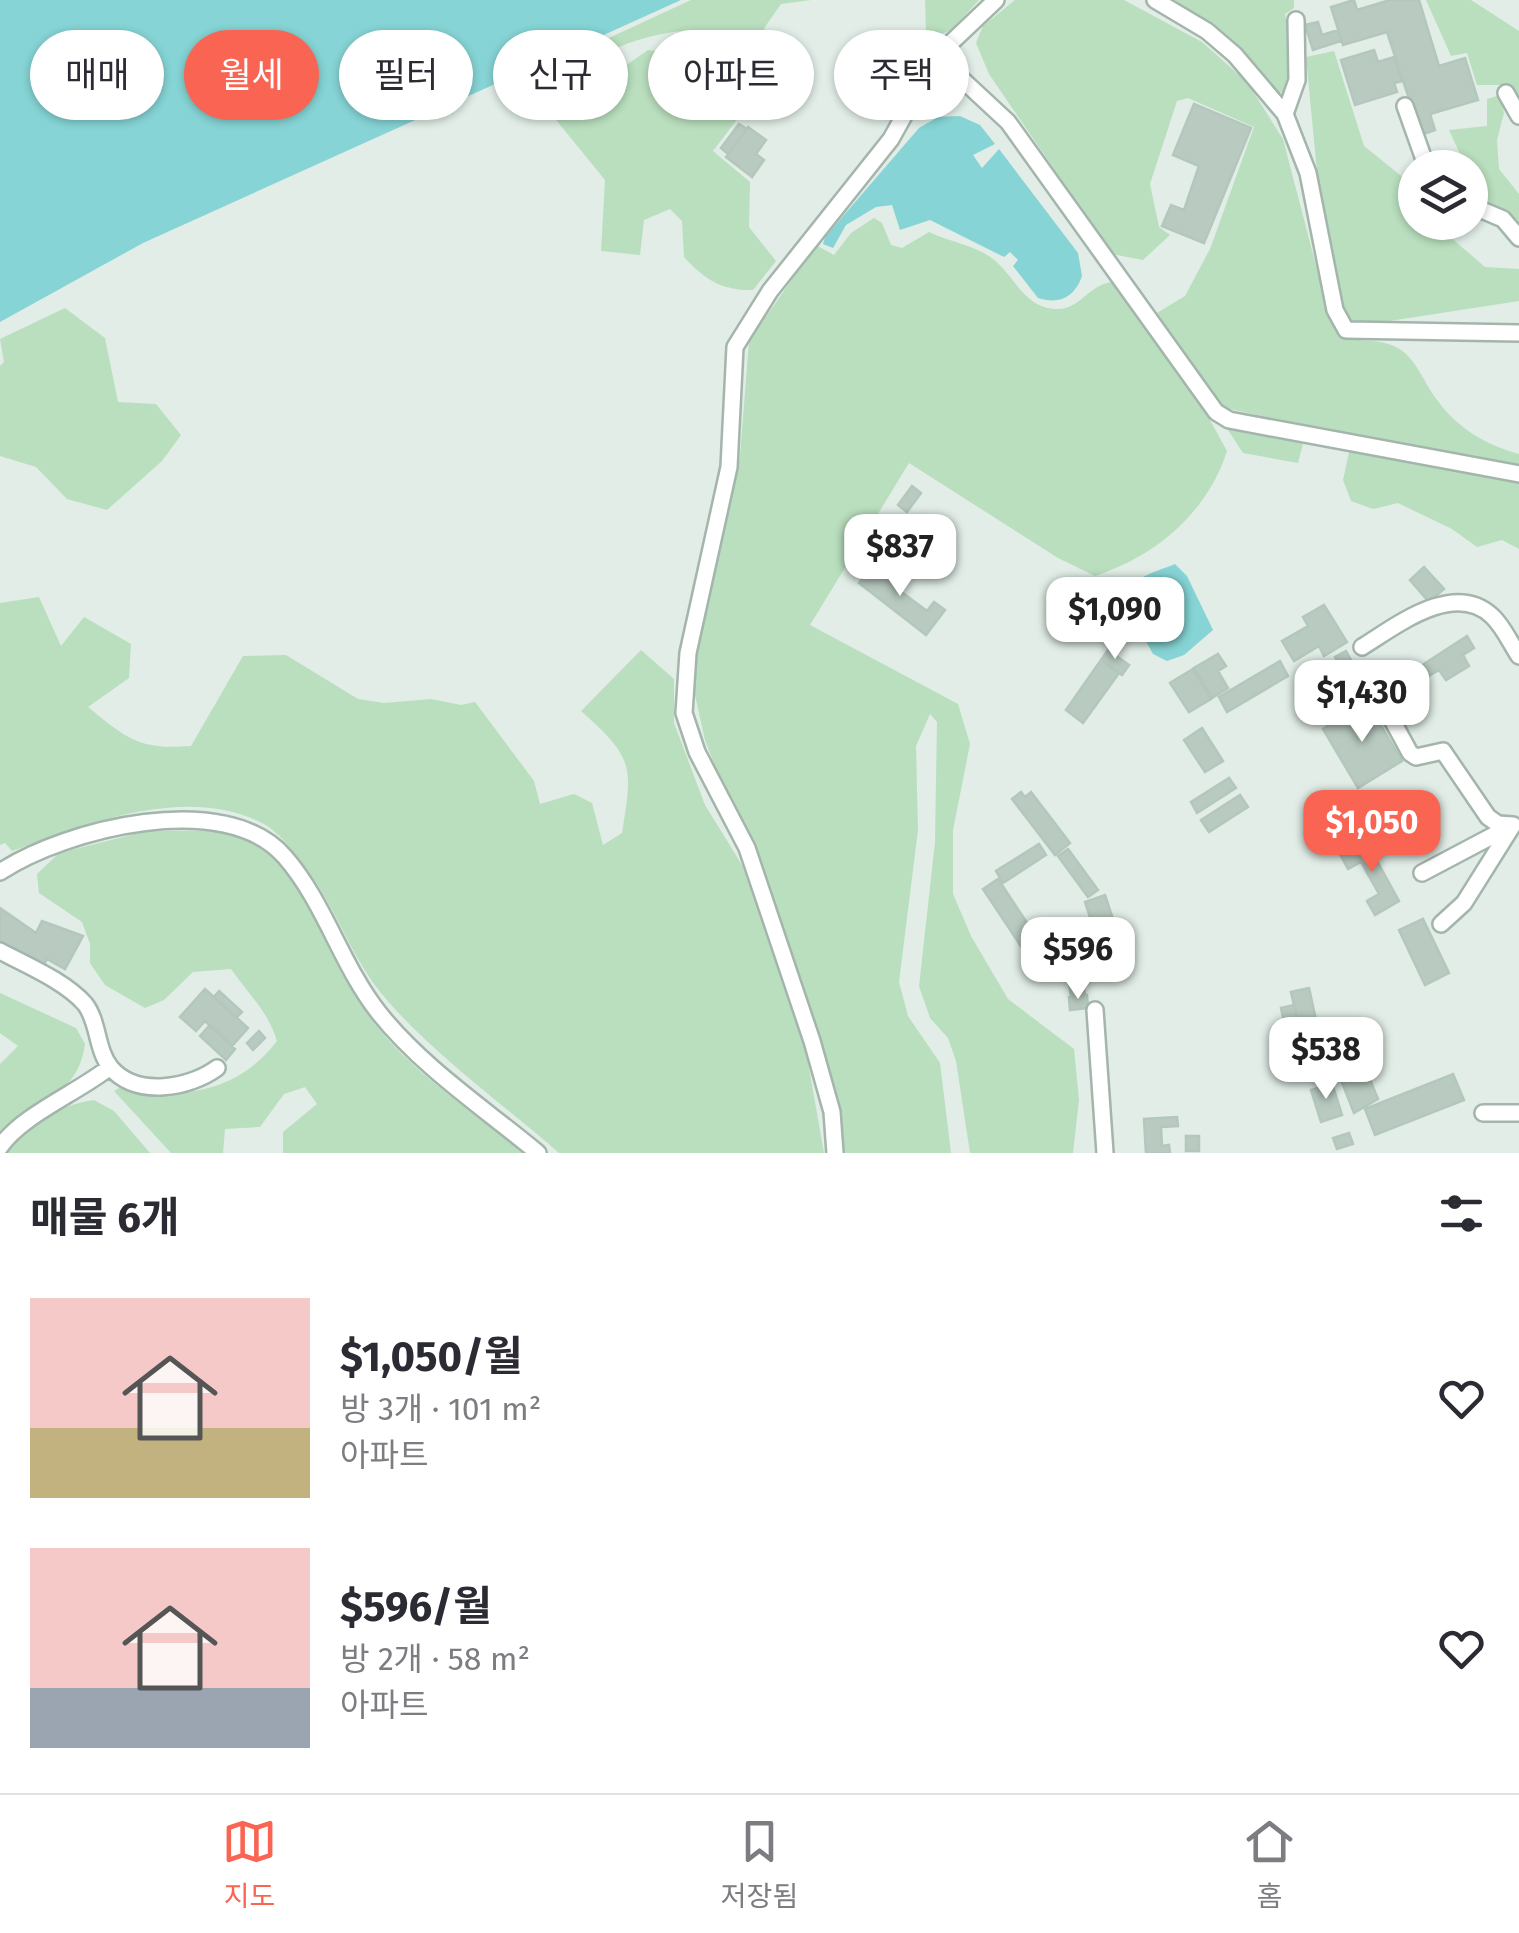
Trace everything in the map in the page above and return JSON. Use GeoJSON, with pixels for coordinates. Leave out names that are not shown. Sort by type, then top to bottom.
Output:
{"type":"FeatureCollection","features":[{"type":"Feature","properties":{"kind":"street"},"geometry":{"type":"LineString","coordinates":[[964,30],[996,0]]}},
{"type":"Feature","properties":{"kind":"street"},"geometry":{"type":"LineString","coordinates":[[1155,0],[1207,30],[1285,114],[1308,173],[1340,323],[1356,333],[1519,333]]}},
{"type":"Feature","properties":{"kind":"street"},"geometry":{"type":"LineString","coordinates":[[1285,114],[1297,80],[1296,20]]}},
{"type":"Feature","properties":{"kind":"street"},"geometry":{"type":"LineString","coordinates":[[969,86],[1008,122],[1216,412],[1229,420],[1519,474]]}},
{"type":"Feature","properties":{"kind":"street"},"geometry":{"type":"LineString","coordinates":[[1506,94],[1519,116]]}},
{"type":"Feature","properties":{"kind":"street"},"geometry":{"type":"LineString","coordinates":[[1405,106],[1421,150]]}},
{"type":"Feature","properties":{"kind":"street"},"geometry":{"type":"LineString","coordinates":[[835,1153],[832,1112],[812,1040],[753,866],[696,752],[684,712],[688,653],[729,467],[736,347],[770,290],[901,120]]}},
{"type":"Feature","properties":{"kind":"street"},"geometry":{"type":"LineString","coordinates":[[1488,213],[1503,219],[1519,238]]}},
{"type":"Feature","properties":{"kind":"street"},"geometry":{"type":"LineString","coordinates":[[1362,647],[1420,611],[1455,604],[1479,607],[1494,617],[1519,656]]}},
{"type":"Feature","properties":{"kind":"street"},"geometry":{"type":"LineString","coordinates":[[1371,681],[1410,753],[1416,756],[1443,750],[1488,817],[1498,824],[1516,823]]}},
{"type":"Feature","properties":{"kind":"street"},"geometry":{"type":"LineString","coordinates":[[0,872],[21,858],[76,839],[160,820],[212,820],[258,835],[282,853],[307,885],[379,1012],[406,1043],[538,1153]]}},
{"type":"Feature","properties":{"kind":"street"},"geometry":{"type":"LineString","coordinates":[[1422,873],[1516,823]]}},
{"type":"Feature","properties":{"kind":"street"},"geometry":{"type":"LineString","coordinates":[[1441,924],[1464,902],[1516,823]]}},
{"type":"Feature","properties":{"kind":"street"},"geometry":{"type":"LineString","coordinates":[[0,951],[82,1000],[93,1016],[110,1067],[146,1084],[166,1087],[198,1082],[217,1068]]}},
{"type":"Feature","properties":{"kind":"street"},"geometry":{"type":"LineString","coordinates":[[1095,1010],[1105,1153]]}},
{"type":"Feature","properties":{"kind":"street"},"geometry":{"type":"LineString","coordinates":[[0,1148],[23,1124],[77,1093],[110,1067]]}},
{"type":"Feature","properties":{"kind":"street"},"geometry":{"type":"LineString","coordinates":[[1484,1112],[1519,1112]]}},
{"type":"Feature","properties":{"kind":"green space"},"geometry":{"type":"Polygon","coordinates":[[[691,0],[811,0],[781,4],[764,30],[648,30],[648,37],[628,44],[626,30],[691,0]]]}},
{"type":"Feature","properties":{"kind":"green space"},"geometry":{"type":"Polygon","coordinates":[[[925,0],[979,0],[951,30],[926,30],[925,0]]]}},
{"type":"Feature","properties":{"kind":"green space"},"geometry":{"type":"Polygon","coordinates":[[[1015,0],[1124,0],[1202,42],[1247,82],[1283,139],[1331,323],[1354,339],[1385,343],[1401,350],[1437,400],[1463,427],[1495,446],[1519,454],[1519,470],[1220,407],[1157,313],[1185,296],[1210,249],[1254,127],[1188,98],[1177,101],[1150,184],[1159,227],[1170,235],[1143,260],[1112,254],[989,74],[976,43],[983,26],[1015,0]]]}},
{"type":"Feature","properties":{"kind":"green space"},"geometry":{"type":"Polygon","coordinates":[[[1175,0],[1294,0],[1294,8],[1285,14],[1291,64],[1285,93],[1274,92],[1223,35],[1175,0]]]}},
{"type":"Feature","properties":{"kind":"green space"},"geometry":{"type":"Polygon","coordinates":[[[1426,0],[1471,0],[1519,31],[1519,95],[1503,85],[1477,85],[1467,53],[1451,56],[1426,0]]]}},
{"type":"Feature","properties":{"kind":"green space"},"geometry":{"type":"Polygon","coordinates":[[[648,50],[648,120],[737,120],[713,151],[750,182],[749,227],[776,261],[753,290],[723,286],[691,265],[684,257],[682,221],[670,209],[644,220],[640,255],[601,251],[605,180],[556,120],[628,120],[628,64],[648,50]]]}},
{"type":"Feature","properties":{"kind":"green space"},"geometry":{"type":"Polygon","coordinates":[[[1334,51],[1364,146],[1398,173],[1398,240],[1454,240],[1485,267],[1519,269],[1519,301],[1357,326],[1346,319],[1319,193],[1306,57],[1334,51]]]}},
{"type":"Feature","properties":{"kind":"green space"},"geometry":{"type":"Polygon","coordinates":[[[1500,95],[1504,113],[1497,140],[1499,169],[1519,194],[1519,228],[1488,201],[1488,150],[1458,150],[1449,130],[1487,126],[1487,99],[1500,95]]]}},
{"type":"Feature","properties":{"kind":"green space"},"geometry":{"type":"Polygon","coordinates":[[[874,218],[882,223],[891,245],[902,248],[929,232],[986,254],[1028,298],[1046,308],[1066,308],[1097,287],[1112,282],[1195,393],[1227,451],[1207,494],[1193,513],[1139,557],[1095,576],[1058,558],[909,463],[810,625],[958,704],[970,744],[953,830],[953,894],[971,936],[1008,999],[1074,1049],[1079,1100],[1073,1153],[970,1153],[956,1061],[948,1038],[930,1018],[919,986],[935,842],[937,722],[930,714],[916,746],[918,830],[899,982],[908,1016],[940,1063],[951,1153],[843,1153],[839,1109],[819,1037],[753,841],[724,790],[705,740],[694,691],[699,637],[740,456],[749,341],[816,245],[834,255],[851,233],[874,218]]]}},
{"type":"Feature","properties":{"kind":"green space"},"geometry":{"type":"Polygon","coordinates":[[[65,308],[105,338],[118,402],[156,404],[181,435],[162,461],[107,510],[67,499],[36,467],[0,456],[0,366],[4,362],[0,339],[65,308]]]}},
{"type":"Feature","properties":{"kind":"green space"},"geometry":{"type":"Polygon","coordinates":[[[1232,426],[1305,436],[1298,463],[1243,453],[1228,430],[1232,426]]]}},
{"type":"Feature","properties":{"kind":"green space"},"geometry":{"type":"Polygon","coordinates":[[[1350,448],[1519,482],[1519,549],[1502,540],[1477,547],[1452,529],[1398,503],[1373,509],[1351,501],[1343,480],[1350,448]]]}},
{"type":"Feature","properties":{"kind":"green space"},"geometry":{"type":"Polygon","coordinates":[[[39,597],[61,646],[84,617],[131,644],[129,678],[88,707],[135,740],[158,746],[191,746],[243,656],[286,655],[358,699],[384,703],[431,699],[461,705],[475,702],[534,781],[540,804],[574,794],[592,803],[603,845],[622,833],[628,792],[626,764],[611,740],[581,711],[641,650],[674,679],[674,723],[705,805],[742,865],[805,1045],[824,1153],[559,1153],[437,1050],[392,1006],[365,971],[309,872],[282,838],[262,823],[232,812],[201,807],[169,808],[103,820],[12,851],[5,843],[0,845],[0,603],[39,597]]]}},
{"type":"Feature","properties":{"kind":"green space"},"geometry":{"type":"Polygon","coordinates":[[[147,831],[231,835],[258,847],[282,867],[319,921],[366,1011],[384,1035],[433,1082],[523,1153],[283,1153],[283,1132],[317,1104],[305,1087],[284,1094],[260,1127],[225,1129],[223,1153],[171,1153],[114,1091],[122,1086],[187,1092],[227,1082],[245,1072],[277,1041],[263,1012],[231,969],[193,972],[164,1000],[145,1008],[105,985],[90,963],[90,944],[82,922],[39,893],[37,874],[59,853],[147,831]]]}},
{"type":"Feature","properties":{"kind":"green space"},"geometry":{"type":"Polygon","coordinates":[[[0,993],[76,1028],[85,1044],[73,1077],[63,1088],[0,1136],[0,1064],[18,1046],[0,1033],[0,993]]]}},
{"type":"Feature","properties":{"kind":"green space"},"geometry":{"type":"Polygon","coordinates":[[[94,1100],[114,1111],[150,1153],[5,1153],[21,1133],[44,1117],[94,1100]]]}},
{"type":"Feature","properties":{"kind":"water"},"geometry":{"type":"Polygon","coordinates":[[[0,0],[681,0],[615,30],[493,30],[493,85],[473,94],[473,30],[339,30],[339,120],[415,120],[143,243],[0,322],[0,0]]]}},
{"type":"Feature","properties":{"kind":"water"},"geometry":{"type":"Polygon","coordinates":[[[933,120],[969,120],[980,125],[995,144],[973,155],[982,168],[999,149],[1078,253],[1082,276],[1075,289],[1065,298],[1038,298],[1013,266],[1018,260],[1010,252],[1004,257],[930,220],[900,230],[892,205],[876,207],[846,225],[833,248],[823,244],[919,128],[933,120]]]}},
{"type":"Feature","properties":{"kind":"water"},"geometry":{"type":"Polygon","coordinates":[[[1175,564],[1187,576],[1213,630],[1184,655],[1167,661],[1153,654],[1123,599],[1138,580],[1175,564]]]}},
{"type":"Feature","properties":{"kind":"building"},"geometry":{"type":"Polygon","coordinates":[[[1354,0],[1357,10],[1390,0],[1419,0],[1439,66],[1465,58],[1478,100],[1430,114],[1435,130],[1421,135],[1387,32],[1343,45],[1331,7],[1354,0]]]}},
{"type":"Feature","properties":{"kind":"building"},"geometry":{"type":"Polygon","coordinates":[[[1318,22],[1322,35],[1338,30],[1341,41],[1313,50],[1305,25],[1318,22]]]}},
{"type":"Feature","properties":{"kind":"building"},"geometry":{"type":"Polygon","coordinates":[[[1374,50],[1378,62],[1394,57],[1402,81],[1394,83],[1397,92],[1355,105],[1341,60],[1374,50]]]}},
{"type":"Feature","properties":{"kind":"building"},"geometry":{"type":"Polygon","coordinates":[[[1194,104],[1251,128],[1204,243],[1162,226],[1171,205],[1184,210],[1199,166],[1173,155],[1194,104]]]}},
{"type":"Feature","properties":{"kind":"building"},"geometry":{"type":"Polygon","coordinates":[[[739,124],[747,129],[728,154],[721,148],[739,124]]]}},
{"type":"Feature","properties":{"kind":"building"},"geometry":{"type":"Polygon","coordinates":[[[748,127],[766,140],[756,154],[764,160],[752,177],[726,157],[748,127]]]}},
{"type":"Feature","properties":{"kind":"building"},"geometry":{"type":"Polygon","coordinates":[[[912,486],[921,493],[907,512],[898,505],[912,486]]]}},
{"type":"Feature","properties":{"kind":"building"},"geometry":{"type":"Polygon","coordinates":[[[875,562],[901,582],[896,588],[927,611],[934,602],[945,610],[926,635],[859,583],[875,562]]]}},
{"type":"Feature","properties":{"kind":"building"},"geometry":{"type":"Polygon","coordinates":[[[1424,567],[1444,589],[1429,602],[1410,580],[1424,567]]]}},
{"type":"Feature","properties":{"kind":"building"},"geometry":{"type":"Polygon","coordinates":[[[1324,605],[1347,642],[1324,656],[1319,646],[1294,661],[1282,641],[1308,626],[1303,617],[1324,605]]]}},
{"type":"Feature","properties":{"kind":"building"},"geometry":{"type":"Polygon","coordinates":[[[1467,636],[1474,648],[1463,655],[1469,666],[1446,680],[1439,670],[1427,677],[1421,666],[1467,636]]]}},
{"type":"Feature","properties":{"kind":"building"},"geometry":{"type":"Polygon","coordinates":[[[1108,650],[1129,665],[1122,675],[1101,660],[1108,650]]]}},
{"type":"Feature","properties":{"kind":"building"},"geometry":{"type":"Polygon","coordinates":[[[1346,651],[1357,671],[1347,677],[1335,657],[1346,651]]]}},
{"type":"Feature","properties":{"kind":"building"},"geometry":{"type":"Polygon","coordinates":[[[1218,654],[1226,666],[1218,671],[1228,688],[1212,698],[1194,668],[1218,654]]]}},
{"type":"Feature","properties":{"kind":"building"},"geometry":{"type":"Polygon","coordinates":[[[1101,660],[1119,673],[1083,723],[1066,710],[1101,660]]]}},
{"type":"Feature","properties":{"kind":"building"},"geometry":{"type":"Polygon","coordinates":[[[1280,661],[1288,676],[1227,712],[1219,697],[1280,661]]]}},
{"type":"Feature","properties":{"kind":"building"},"geometry":{"type":"Polygon","coordinates":[[[1193,669],[1211,699],[1189,712],[1170,683],[1193,669]]]}},
{"type":"Feature","properties":{"kind":"building"},"geometry":{"type":"Polygon","coordinates":[[[1367,702],[1402,761],[1358,788],[1323,729],[1367,702]]]}},
{"type":"Feature","properties":{"kind":"building"},"geometry":{"type":"Polygon","coordinates":[[[1202,728],[1223,761],[1205,772],[1184,740],[1202,728]]]}},
{"type":"Feature","properties":{"kind":"building"},"geometry":{"type":"Polygon","coordinates":[[[1229,778],[1236,788],[1197,813],[1191,802],[1229,778]]]}},
{"type":"Feature","properties":{"kind":"building"},"geometry":{"type":"Polygon","coordinates":[[[1021,792],[1025,797],[1031,792],[1070,843],[1055,855],[1012,799],[1021,792]]]}},
{"type":"Feature","properties":{"kind":"building"},"geometry":{"type":"Polygon","coordinates":[[[1240,795],[1248,807],[1209,832],[1201,820],[1240,795]]]}},
{"type":"Feature","properties":{"kind":"building"},"geometry":{"type":"Polygon","coordinates":[[[1365,839],[1399,901],[1375,915],[1367,901],[1379,894],[1361,862],[1348,869],[1340,854],[1365,839]]]}},
{"type":"Feature","properties":{"kind":"building"},"geometry":{"type":"Polygon","coordinates":[[[1039,844],[1046,855],[1003,883],[996,871],[1039,844]]]}},
{"type":"Feature","properties":{"kind":"building"},"geometry":{"type":"Polygon","coordinates":[[[1068,849],[1098,890],[1088,897],[1058,856],[1068,849]]]}},
{"type":"Feature","properties":{"kind":"building"},"geometry":{"type":"Polygon","coordinates":[[[998,879],[1047,953],[1032,963],[983,889],[998,879]]]}},
{"type":"Feature","properties":{"kind":"building"},"geometry":{"type":"Polygon","coordinates":[[[1105,895],[1127,962],[1107,969],[1085,902],[1105,895]]]}},
{"type":"Feature","properties":{"kind":"building"},"geometry":{"type":"Polygon","coordinates":[[[0,908],[36,933],[42,921],[83,936],[65,969],[47,959],[42,968],[5,948],[0,942],[0,908]]]}},
{"type":"Feature","properties":{"kind":"building"},"geometry":{"type":"Polygon","coordinates":[[[1423,919],[1449,973],[1425,985],[1399,930],[1423,919]]]}},
{"type":"Feature","properties":{"kind":"building"},"geometry":{"type":"Polygon","coordinates":[[[1083,983],[1085,995],[1071,997],[1069,984],[1083,983]]]}},
{"type":"Feature","properties":{"kind":"building"},"geometry":{"type":"Polygon","coordinates":[[[1309,988],[1322,1047],[1305,1051],[1291,992],[1309,988]]]}},
{"type":"Feature","properties":{"kind":"building"},"geometry":{"type":"Polygon","coordinates":[[[205,989],[248,1028],[232,1046],[205,1021],[196,1031],[180,1017],[205,989]]]}},
{"type":"Feature","properties":{"kind":"building"},"geometry":{"type":"Polygon","coordinates":[[[219,991],[242,1012],[236,1018],[214,997],[219,991]]]}},
{"type":"Feature","properties":{"kind":"building"},"geometry":{"type":"Polygon","coordinates":[[[1087,995],[1088,1008],[1070,1010],[1069,997],[1087,995]]]}},
{"type":"Feature","properties":{"kind":"building"},"geometry":{"type":"Polygon","coordinates":[[[1294,1005],[1297,1018],[1284,1022],[1281,1008],[1294,1005]]]}},
{"type":"Feature","properties":{"kind":"building"},"geometry":{"type":"Polygon","coordinates":[[[210,1025],[235,1049],[226,1060],[200,1036],[210,1025]]]}},
{"type":"Feature","properties":{"kind":"building"},"geometry":{"type":"Polygon","coordinates":[[[259,1031],[265,1038],[253,1050],[247,1043],[259,1031]]]}},
{"type":"Feature","properties":{"kind":"building"},"geometry":{"type":"Polygon","coordinates":[[[1366,1070],[1378,1099],[1354,1113],[1341,1080],[1366,1070]]]}},
{"type":"Feature","properties":{"kind":"building"},"geometry":{"type":"Polygon","coordinates":[[[1453,1074],[1464,1100],[1375,1135],[1365,1109],[1453,1074]]]}},
{"type":"Feature","properties":{"kind":"building"},"geometry":{"type":"Polygon","coordinates":[[[1332,1083],[1342,1115],[1321,1122],[1311,1090],[1332,1083]]]}},
{"type":"Feature","properties":{"kind":"building"},"geometry":{"type":"Polygon","coordinates":[[[1177,1117],[1178,1126],[1161,1127],[1162,1146],[1169,1145],[1170,1153],[1146,1153],[1144,1119],[1177,1117]]]}},
{"type":"Feature","properties":{"kind":"building"},"geometry":{"type":"Polygon","coordinates":[[[1349,1133],[1353,1144],[1337,1149],[1333,1138],[1349,1133]]]}},
{"type":"Feature","properties":{"kind":"building"},"geometry":{"type":"Polygon","coordinates":[[[1186,1136],[1199,1136],[1199,1151],[1186,1151],[1186,1136]]]}}]}
